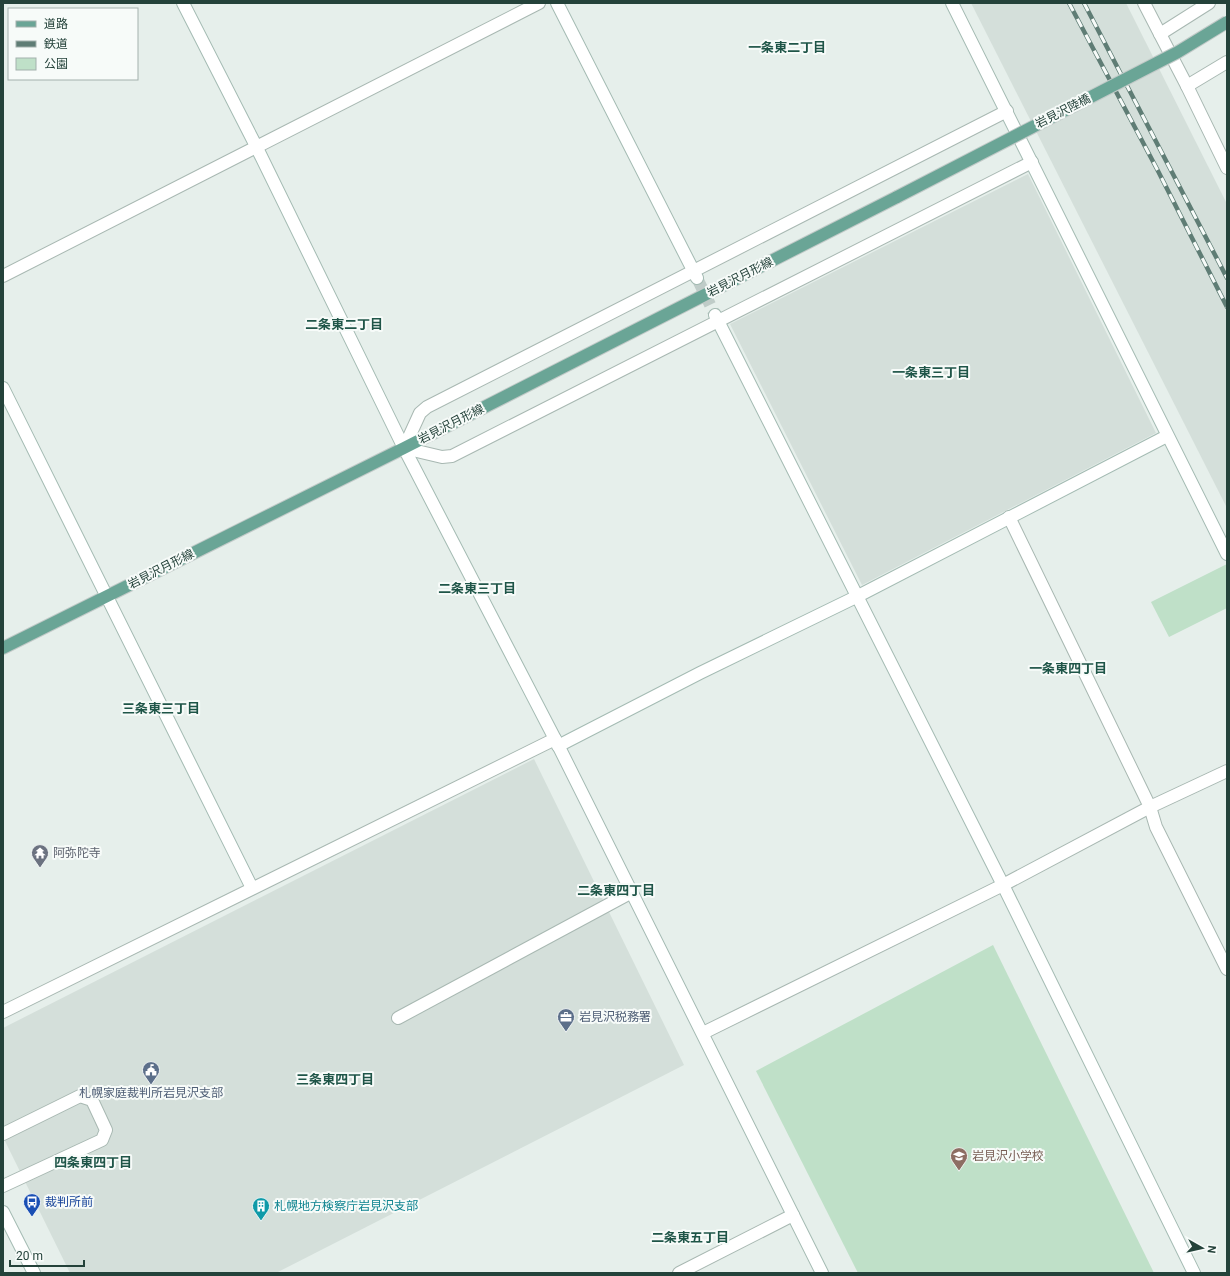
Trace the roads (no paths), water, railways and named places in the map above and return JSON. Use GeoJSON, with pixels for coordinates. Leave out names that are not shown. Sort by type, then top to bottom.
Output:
{"type":"FeatureCollection","features":[{"type":"Feature","properties":{"kind":"main road","name":"岩見沢陸橋"},"geometry":{"type":"LineString","coordinates":[[897,197],[1178,52],[1227,22]]}},
{"type":"Feature","properties":{"kind":"main road","name":"岩見沢月形線"},"geometry":{"type":"LineString","coordinates":[[3,648],[404,448],[897,197]]}},
{"type":"Feature","properties":{"kind":"street"},"geometry":{"type":"LineString","coordinates":[[183,3],[256,146],[404,448],[632,892],[822,1273]]}},
{"type":"Feature","properties":{"kind":"street"},"geometry":{"type":"LineString","coordinates":[[3,276],[539,3]]}},
{"type":"Feature","properties":{"kind":"street"},"geometry":{"type":"LineString","coordinates":[[557,3],[695,275]]}},
{"type":"Feature","properties":{"kind":"street"},"geometry":{"type":"LineString","coordinates":[[952,3],[1227,554]]}},
{"type":"Feature","properties":{"kind":"street"},"geometry":{"type":"LineString","coordinates":[[1144,3],[1227,168]]}},
{"type":"Feature","properties":{"kind":"street"},"geometry":{"type":"LineString","coordinates":[[1160,34],[1209,3]]}},
{"type":"Feature","properties":{"kind":"street"},"geometry":{"type":"LineString","coordinates":[[1186,86],[1227,62]]}},
{"type":"Feature","properties":{"kind":"street"},"geometry":{"type":"LineString","coordinates":[[404,448],[420,413],[426,407],[695,275],[1007,111]]}},
{"type":"Feature","properties":{"kind":"street"},"geometry":{"type":"LineString","coordinates":[[404,448],[442,457],[452,456],[717,318],[1032,162]]}},
{"type":"Feature","properties":{"kind":"street"},"geometry":{"type":"LineString","coordinates":[[717,318],[858,596],[932,749],[1003,885],[1194,1273]]}},
{"type":"Feature","properties":{"kind":"street"},"geometry":{"type":"LineString","coordinates":[[3,388],[252,888]]}},
{"type":"Feature","properties":{"kind":"street"},"geometry":{"type":"LineString","coordinates":[[3,1012],[252,888],[556,743],[858,596],[1167,436]]}},
{"type":"Feature","properties":{"kind":"street"},"geometry":{"type":"LineString","coordinates":[[1009,518],[1150,807],[1156,827],[1227,969]]}},
{"type":"Feature","properties":{"kind":"street"},"geometry":{"type":"LineString","coordinates":[[703,1033],[1003,885],[1150,807],[1227,771]]}},
{"type":"Feature","properties":{"kind":"street"},"geometry":{"type":"LineString","coordinates":[[398,1018],[632,892]]}},
{"type":"Feature","properties":{"kind":"street"},"geometry":{"type":"LineString","coordinates":[[3,1134],[80,1096],[92,1100],[106,1130],[102,1140],[3,1186]]}},
{"type":"Feature","properties":{"kind":"street"},"geometry":{"type":"LineString","coordinates":[[3,1212],[34,1273]]}},
{"type":"Feature","properties":{"kind":"street"},"geometry":{"type":"LineString","coordinates":[[678,1273],[793,1215]]}},
{"type":"Feature","properties":{"kind":"tunnel"},"geometry":{"type":"LineString","coordinates":[[697,278],[715,315]]}},
{"type":"Feature","properties":{"kind":"railway"},"geometry":{"type":"LineString","coordinates":[[1069,3],[1157,169],[1227,307]]}},
{"type":"Feature","properties":{"kind":"railway"},"geometry":{"type":"LineString","coordinates":[[1084,3],[1227,278]]}},
{"type":"Feature","properties":{"kind":"place","name":"阿弥陀寺"},"geometry":{"type":"Point","coordinates":[40,868]}},
{"type":"Feature","properties":{"kind":"place","name":"岩見沢税務署"},"geometry":{"type":"Point","coordinates":[566,1032]}},
{"type":"Feature","properties":{"kind":"place","name":"札幌家庭裁判所岩見沢支部"},"geometry":{"type":"Point","coordinates":[151,1085]}},
{"type":"Feature","properties":{"kind":"place","name":"岩見沢小学校"},"geometry":{"type":"Point","coordinates":[959,1171]}},
{"type":"Feature","properties":{"kind":"place","name":"裁判所前"},"geometry":{"type":"Point","coordinates":[32,1217]}},
{"type":"Feature","properties":{"kind":"place","name":"札幌地方検察庁岩見沢支部"},"geometry":{"type":"Point","coordinates":[261,1221]}},
{"type":"Feature","properties":{"kind":"district","name":"一条東二丁目"},"geometry":{"type":"Point","coordinates":[787,47]}},
{"type":"Feature","properties":{"kind":"district","name":"二条東二丁目"},"geometry":{"type":"Point","coordinates":[344,324]}},
{"type":"Feature","properties":{"kind":"district","name":"一条東三丁目"},"geometry":{"type":"Point","coordinates":[931,372]}},
{"type":"Feature","properties":{"kind":"district","name":"二条東三丁目"},"geometry":{"type":"Point","coordinates":[477,588]}},
{"type":"Feature","properties":{"kind":"district","name":"一条東四丁目"},"geometry":{"type":"Point","coordinates":[1068,668]}},
{"type":"Feature","properties":{"kind":"district","name":"三条東三丁目"},"geometry":{"type":"Point","coordinates":[161,708]}},
{"type":"Feature","properties":{"kind":"district","name":"二条東四丁目"},"geometry":{"type":"Point","coordinates":[616,890]}},
{"type":"Feature","properties":{"kind":"district","name":"三条東四丁目"},"geometry":{"type":"Point","coordinates":[335,1079]}},
{"type":"Feature","properties":{"kind":"district","name":"四条東四丁目"},"geometry":{"type":"Point","coordinates":[93,1162]}},
{"type":"Feature","properties":{"kind":"district","name":"二条東五丁目"},"geometry":{"type":"Point","coordinates":[690,1237]}}]}
